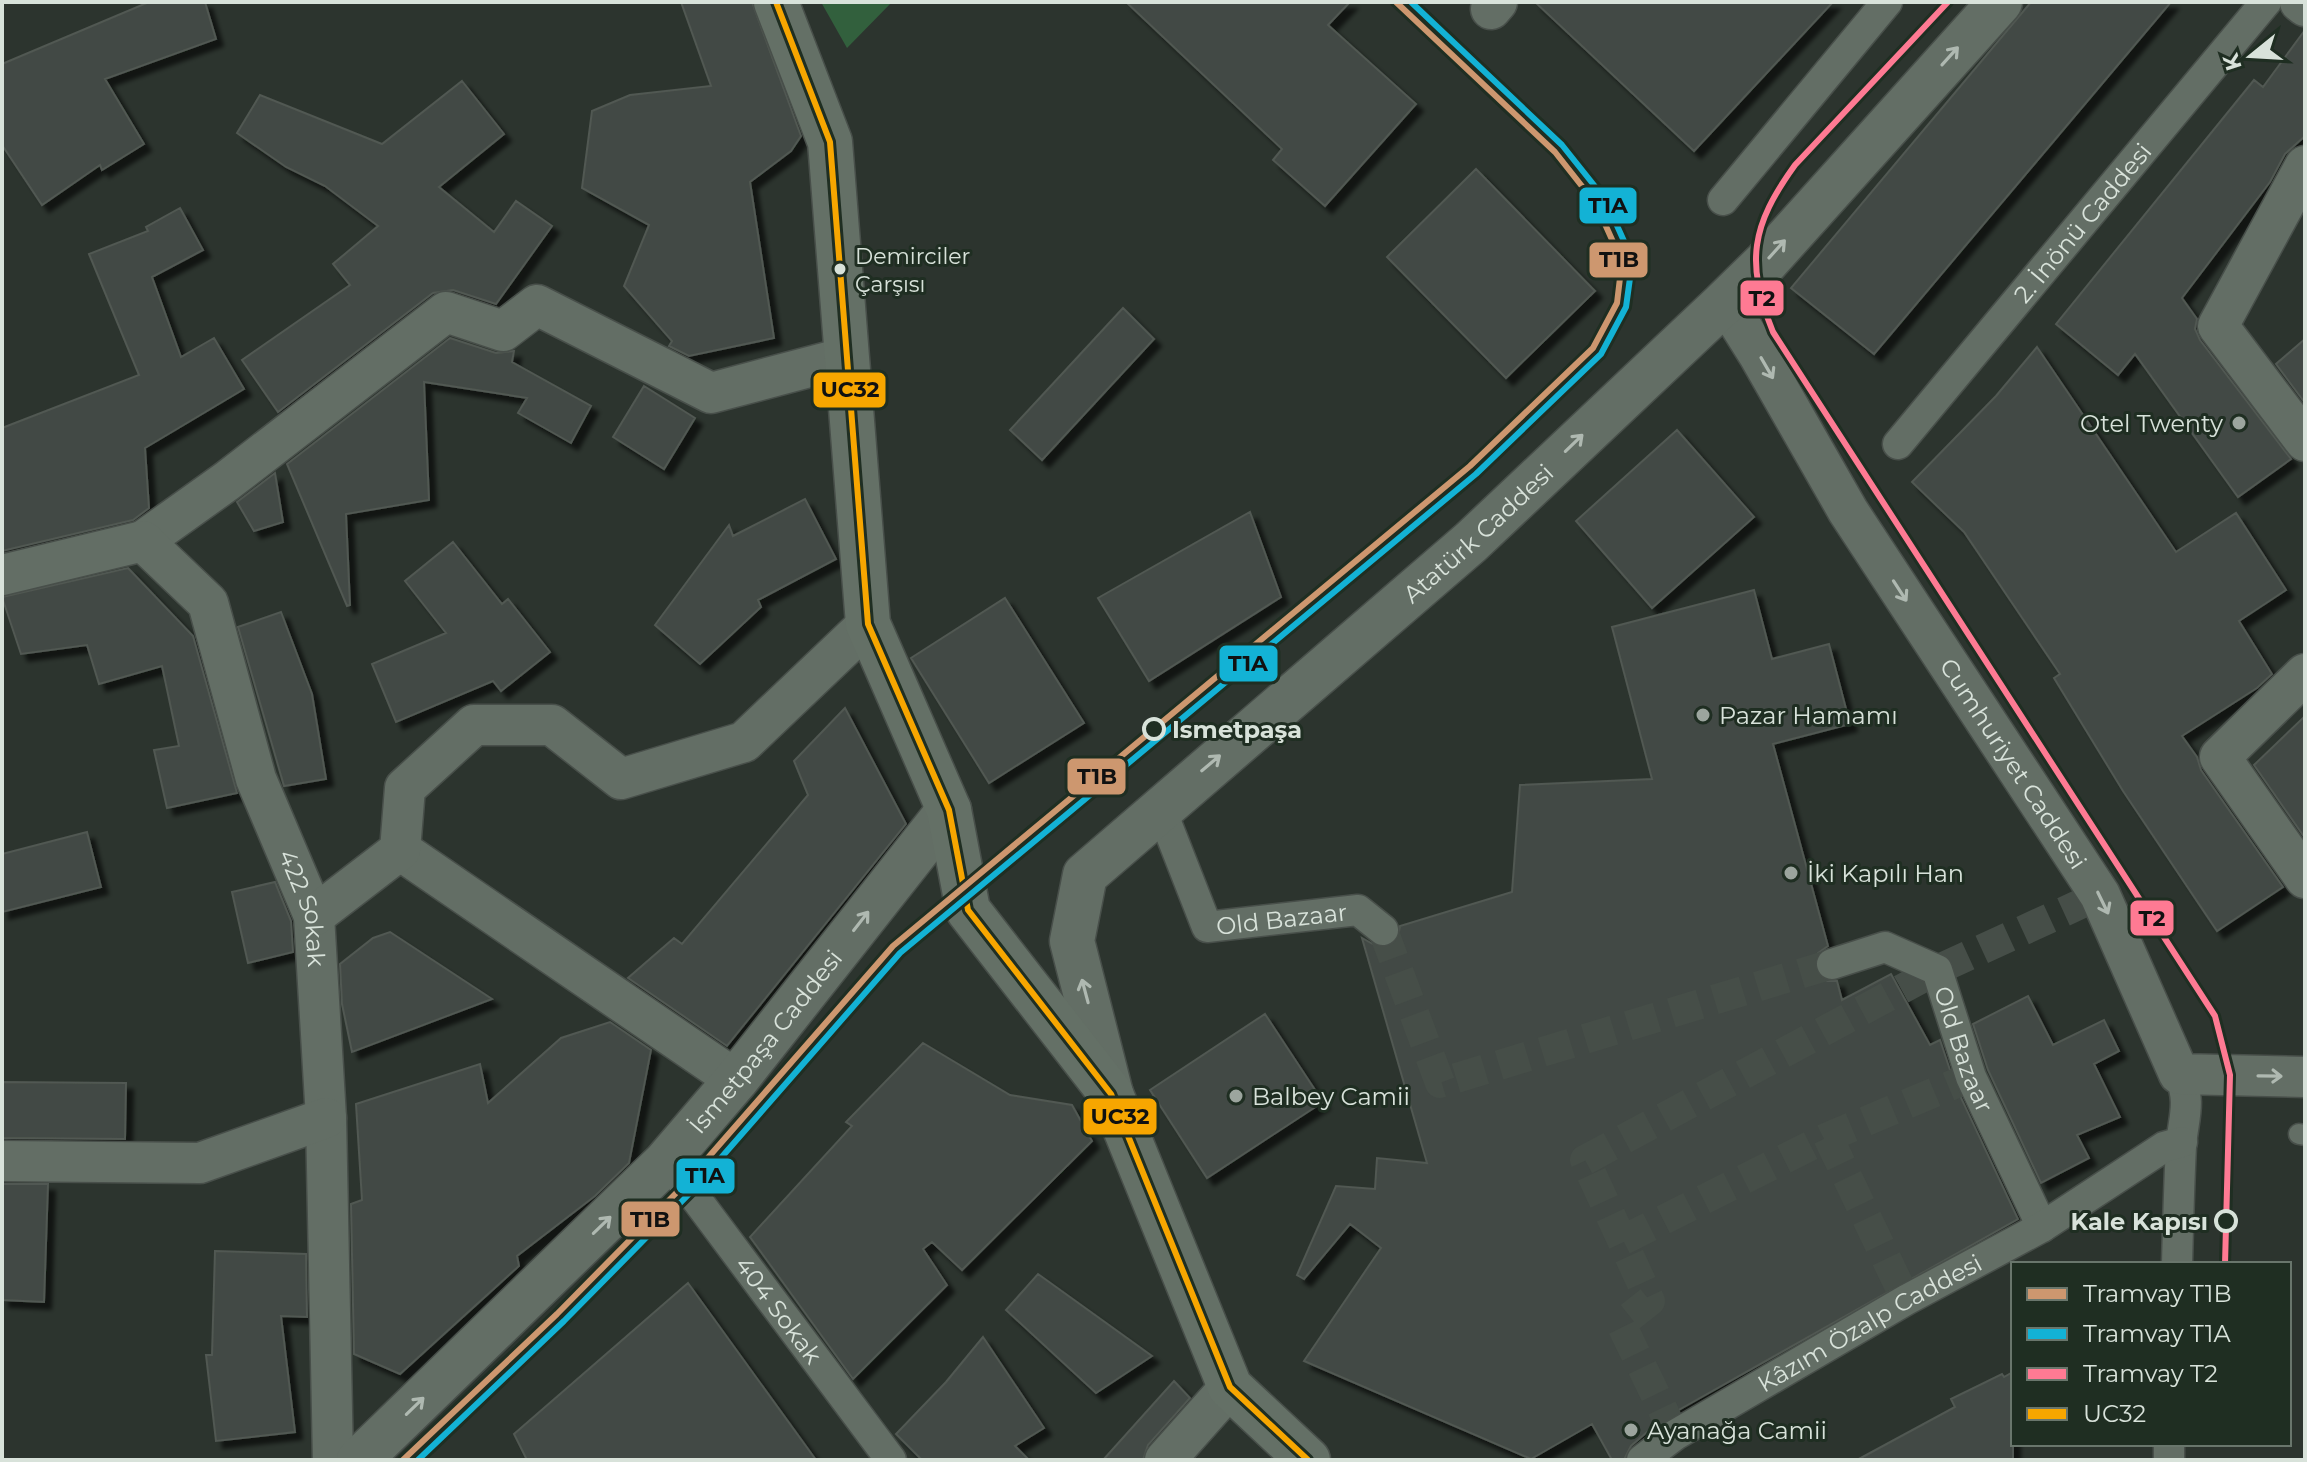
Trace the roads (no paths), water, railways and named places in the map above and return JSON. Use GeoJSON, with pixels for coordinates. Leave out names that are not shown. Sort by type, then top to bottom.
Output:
{"type":"FeatureCollection","features":[{"type":"Feature","properties":{"kind":"main road"},"geometry":{"type":"LineString","coordinates":[[776,2],[830,142],[868,624],[949,810],[968,910],[1111,1094],[1230,1387],[1308,1460]]}},
{"type":"Feature","properties":{"kind":"street"},"geometry":{"type":"LineString","coordinates":[[1723,200],[1887,2]]}},
{"type":"Feature","properties":{"kind":"street","name":"Atatürk Caddesi"},"geometry":{"type":"LineString","coordinates":[[1111,1094],[1072,941],[1085,875],[1160,807],[1471,542],[1722,305],[1766,262],[2000,2]]}},
{"type":"Feature","properties":{"kind":"street","name":"2. İnönü Caddesi"},"geometry":{"type":"LineString","coordinates":[[1898,444],[2266,2]]}},
{"type":"Feature","properties":{"kind":"street"},"geometry":{"type":"LineString","coordinates":[[2300,2],[2305,6]]}},
{"type":"Feature","properties":{"kind":"street"},"geometry":{"type":"LineString","coordinates":[[2305,166],[2218,326],[2305,441]]}},
{"type":"Feature","properties":{"kind":"street"},"geometry":{"type":"LineString","coordinates":[[2,575],[143,541],[227,481],[446,312],[503,331],[537,305],[711,393],[847,357]]}},
{"type":"Feature","properties":{"kind":"street","name":"Cumhuriyet Caddesi"},"geometry":{"type":"LineString","coordinates":[[1722,305],[1759,355],[1848,511],[2100,895],[2185,1085],[2188,1121],[2182,1142],[2177,1262]]}},
{"type":"Feature","properties":{"kind":"street","name":"422 Sokak"},"geometry":{"type":"LineString","coordinates":[[143,541],[208,603],[256,779],[314,916],[326,1118],[333,1460]]}},
{"type":"Feature","properties":{"kind":"street"},"geometry":{"type":"LineString","coordinates":[[314,916],[400,850],[405,788],[474,725],[552,725],[621,779],[744,742],[868,624]]}},
{"type":"Feature","properties":{"kind":"street"},"geometry":{"type":"LineString","coordinates":[[2305,674],[2220,757],[2305,878]]}},
{"type":"Feature","properties":{"kind":"street","name":"Old Bazaar"},"geometry":{"type":"LineString","coordinates":[[1160,807],[1207,927],[1358,910],[1383,930]]}},
{"type":"Feature","properties":{"kind":"street","name":"İsmetpaşa Caddesi"},"geometry":{"type":"LineString","coordinates":[[359,1460],[665,1163],[736,1080],[949,810]]}},
{"type":"Feature","properties":{"kind":"street"},"geometry":{"type":"LineString","coordinates":[[400,850],[736,1080]]}},
{"type":"Feature","properties":{"kind":"street","name":"Old Bazaar"},"geometry":{"type":"LineString","coordinates":[[1832,964],[1885,947],[1937,970],[1971,1077],[2042,1227]]}},
{"type":"Feature","properties":{"kind":"street"},"geometry":{"type":"LineString","coordinates":[[2179,1074],[2305,1077]]}},
{"type":"Feature","properties":{"kind":"street"},"geometry":{"type":"LineString","coordinates":[[2,1161],[200,1163],[326,1118]]}},
{"type":"Feature","properties":{"kind":"street","name":"Kâzım Özalp Caddesi"},"geometry":{"type":"LineString","coordinates":[[1642,1460],[1675,1435],[1906,1300],[2042,1227],[2164,1147],[2182,1142]]}},
{"type":"Feature","properties":{"kind":"street","name":"404 Sokak"},"geometry":{"type":"LineString","coordinates":[[665,1163],[685,1184],[891,1460]]}},
{"type":"Feature","properties":{"kind":"street"},"geometry":{"type":"LineString","coordinates":[[1165,1460],[1230,1387]]}},
{"type":"Feature","properties":{"kind":"tunnel"},"geometry":{"type":"LineString","coordinates":[[1675,1435],[1621,1324],[1650,1301],[1585,1160],[1937,970],[2100,895]]}},
{"type":"Feature","properties":{"kind":"tunnel"},"geometry":{"type":"LineString","coordinates":[[1383,930],[1440,1083],[1832,964]]}},
{"type":"Feature","properties":{"kind":"tunnel"},"geometry":{"type":"LineString","coordinates":[[1623,1240],[1828,1137],[1971,1077]]}},
{"type":"Feature","properties":{"kind":"tunnel"},"geometry":{"type":"LineString","coordinates":[[1828,1137],[1906,1300]]}},
{"type":"Feature","properties":{"kind":"tram line","name":"T1B"},"geometry":{"type":"LineString","coordinates":[[403,1460],[557,1314],[685,1184],[893,946],[1470,466],[1593,348],[1617,303],[1620,278],[1618,253],[1596,204],[1555,152],[1396,2]]}},
{"type":"Feature","properties":{"kind":"tram line","name":"T1A"},"geometry":{"type":"LineString","coordinates":[[418,1460],[564,1321],[692,1191],[900,953],[1476,474],[1601,354],[1626,307],[1630,278],[1628,250],[1605,199],[1562,145],[1411,2]]}},
{"type":"Feature","properties":{"kind":"tram line","name":"T2"},"geometry":{"type":"LineString","coordinates":[[1948,2],[1795,165],[1780,187],[1761,226],[1756,264],[1758,285],[1773,332],[2215,1016],[2230,1075],[2225,1262]]}},
{"type":"Feature","properties":{"kind":"place","name":"Demirciler Çarşısı"},"geometry":{"type":"Point","coordinates":[840,269]}},
{"type":"Feature","properties":{"kind":"place","name":"Otel Twenty"},"geometry":{"type":"Point","coordinates":[2239,423]}},
{"type":"Feature","properties":{"kind":"place","name":"Pazar Hamamı"},"geometry":{"type":"Point","coordinates":[1703,715]}},
{"type":"Feature","properties":{"kind":"place","name":"Ismetpaşa"},"geometry":{"type":"Point","coordinates":[1154,729]}},
{"type":"Feature","properties":{"kind":"place","name":"İki Kapılı Han"},"geometry":{"type":"Point","coordinates":[1791,873]}},
{"type":"Feature","properties":{"kind":"place","name":"Balbey Camii"},"geometry":{"type":"Point","coordinates":[1236,1096]}},
{"type":"Feature","properties":{"kind":"place","name":"Kale Kapısı"},"geometry":{"type":"Point","coordinates":[2226,1221]}},
{"type":"Feature","properties":{"kind":"place","name":"Ayanağa Camii"},"geometry":{"type":"Point","coordinates":[1631,1430]}}]}
